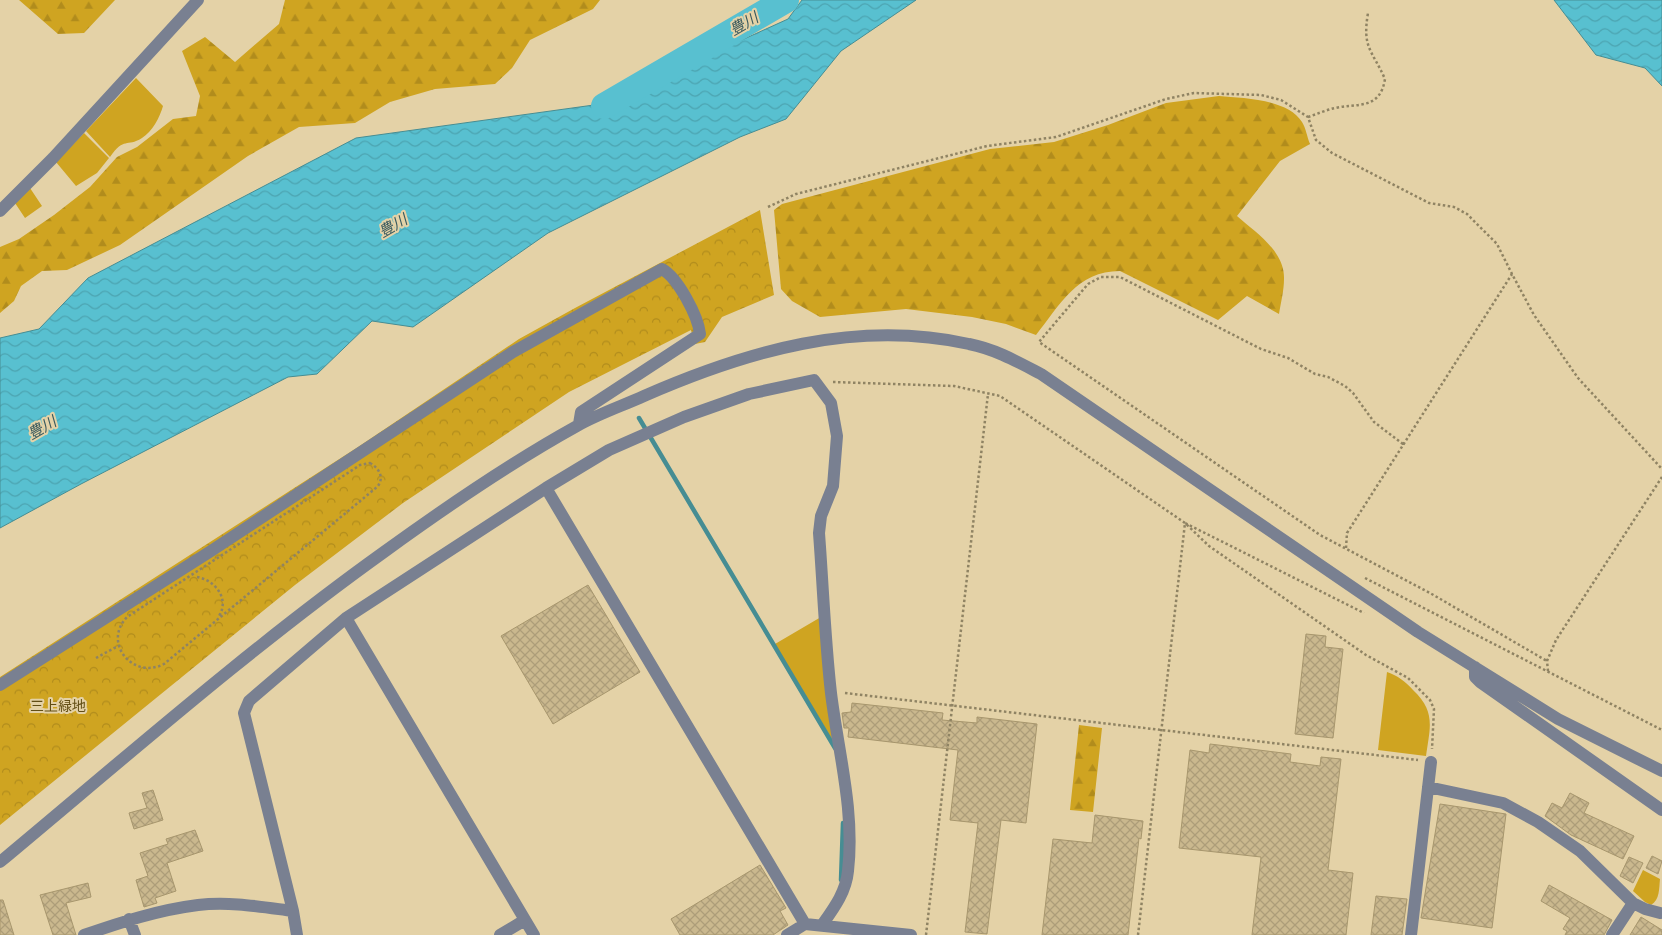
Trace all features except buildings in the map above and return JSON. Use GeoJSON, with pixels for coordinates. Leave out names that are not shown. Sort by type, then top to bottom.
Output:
{"type":"FeatureCollection","features":[{"type":"Feature","properties":{"kind":"street"},"geometry":{"type":"LineString","coordinates":[[0,211],[54,158],[198,0]]}},
{"type":"Feature","properties":{"kind":"street"},"geometry":{"type":"LineString","coordinates":[[0,685],[211,551],[513,352],[662,268],[672,275],[698,322],[699,336],[581,412],[580,424]]}},
{"type":"Feature","properties":{"kind":"street"},"geometry":{"type":"LineString","coordinates":[[0,862],[208,688],[328,592],[467,493],[580,424],[685,378],[788,345],[863,335],[914,337],[970,344],[994,351],[1041,374],[1418,632],[1558,720],[1662,771]]}},
{"type":"Feature","properties":{"kind":"street"},"geometry":{"type":"LineString","coordinates":[[297,935],[293,911],[244,713],[249,702],[346,618],[546,488],[609,450],[684,417],[749,394],[814,380],[831,403],[837,436],[833,486],[821,516],[819,533],[831,692],[848,799],[848,870],[842,894],[822,925]]}},
{"type":"Feature","properties":{"kind":"street"},"geometry":{"type":"LineString","coordinates":[[546,488],[805,924]]}},
{"type":"Feature","properties":{"kind":"street"},"geometry":{"type":"LineString","coordinates":[[346,618],[534,935]]}},
{"type":"Feature","properties":{"kind":"street"},"geometry":{"type":"LineString","coordinates":[[1475,667],[1475,677],[1480,682],[1662,810]]}},
{"type":"Feature","properties":{"kind":"street"},"geometry":{"type":"LineString","coordinates":[[1411,935],[1431,762]]}},
{"type":"Feature","properties":{"kind":"street"},"geometry":{"type":"LineString","coordinates":[[1428,787],[1503,803],[1538,822],[1580,851],[1633,903],[1644,909],[1661,910]]}},
{"type":"Feature","properties":{"kind":"street"},"geometry":{"type":"LineString","coordinates":[[1612,935],[1633,903]]}},
{"type":"Feature","properties":{"kind":"street"},"geometry":{"type":"LineString","coordinates":[[84,935],[129,919],[200,905],[243,905],[293,911]]}},
{"type":"Feature","properties":{"kind":"street"},"geometry":{"type":"LineString","coordinates":[[129,919],[135,935]]}},
{"type":"Feature","properties":{"kind":"street"},"geometry":{"type":"LineString","coordinates":[[500,935],[525,920]]}},
{"type":"Feature","properties":{"kind":"street"},"geometry":{"type":"LineString","coordinates":[[787,935],[805,924],[910,935]]}},
{"type":"Feature","properties":{"kind":"path"},"geometry":{"type":"LineString","coordinates":[[1308,117],[1336,108],[1364,105],[1377,98],[1383,92],[1385,79],[1372,57],[1366,37],[1368,13]]}},
{"type":"Feature","properties":{"kind":"path"},"geometry":{"type":"LineString","coordinates":[[768,206],[796,194],[987,146],[1056,137],[1166,99],[1194,93],[1261,95],[1281,100],[1308,117],[1316,140],[1327,150],[1430,203],[1454,207],[1468,214],[1497,244],[1534,315],[1578,378],[1662,469]]}},
{"type":"Feature","properties":{"kind":"path"},"geometry":{"type":"LineString","coordinates":[[1346,548],[1347,533],[1512,274]]}},
{"type":"Feature","properties":{"kind":"path"},"geometry":{"type":"LineString","coordinates":[[1403,444],[1374,422],[1353,393],[1345,386],[1328,377],[1315,374],[1288,358],[1262,349],[1120,278],[1101,277],[1088,284],[1039,342],[1320,535],[1547,661]]}},
{"type":"Feature","properties":{"kind":"path"},"geometry":{"type":"LineString","coordinates":[[814,380],[954,386],[1000,396],[1185,523],[1367,615]]}},
{"type":"Feature","properties":{"kind":"path"},"geometry":{"type":"LineString","coordinates":[[926,935],[988,394]]}},
{"type":"Feature","properties":{"kind":"path"},"geometry":{"type":"LineString","coordinates":[[370,463],[378,469],[380,480],[377,487],[217,620],[156,668],[141,668],[131,663],[118,646],[118,629],[127,617],[360,466],[370,463]]}},
{"type":"Feature","properties":{"kind":"path"},"geometry":{"type":"LineString","coordinates":[[1548,671],[1547,661],[1556,640],[1662,477]]}},
{"type":"Feature","properties":{"kind":"path"},"geometry":{"type":"LineString","coordinates":[[1138,935],[1185,523]]}},
{"type":"Feature","properties":{"kind":"path"},"geometry":{"type":"LineString","coordinates":[[831,692],[1431,762],[1435,720],[1434,709],[1430,700],[1408,678],[1398,670],[1376,662],[1350,645],[1209,546],[1185,523]]}},
{"type":"Feature","properties":{"kind":"path"},"geometry":{"type":"LineString","coordinates":[[1358,576],[1662,730]]}},
{"type":"Feature","properties":{"kind":"path"},"geometry":{"type":"LineString","coordinates":[[188,577],[199,577],[207,580],[220,593],[224,603],[217,620]]}},
{"type":"Feature","properties":{"kind":"path"},"geometry":{"type":"LineString","coordinates":[[96,658],[118,646]]}},
{"type":"Feature","properties":{"kind":"green space"},"geometry":{"type":"Polygon","coordinates":[[[19,0],[115,0],[84,33],[58,34],[19,0]]]}},
{"type":"Feature","properties":{"kind":"green space"},"geometry":{"type":"Polygon","coordinates":[[[285,0],[600,0],[593,9],[530,40],[512,68],[495,84],[435,89],[390,102],[355,123],[299,127],[248,156],[120,245],[67,270],[42,271],[21,286],[14,301],[0,313],[0,247],[19,239],[54,215],[90,187],[117,157],[137,147],[173,119],[196,116],[200,96],[182,51],[205,37],[235,62],[279,24],[285,0]]]}},
{"type":"Feature","properties":{"kind":"green space"},"geometry":{"type":"Polygon","coordinates":[[[136,78],[163,106],[162,110],[155,124],[146,135],[137,141],[122,144],[110,157],[86,131],[136,78]]]}},
{"type":"Feature","properties":{"kind":"green space"},"geometry":{"type":"Polygon","coordinates":[[[1219,96],[1264,101],[1286,109],[1295,114],[1302,122],[1310,144],[1280,161],[1237,216],[1268,243],[1280,260],[1284,279],[1279,314],[1247,296],[1218,320],[1120,271],[1092,277],[1081,283],[1062,302],[1036,335],[1006,324],[972,317],[906,309],[820,317],[792,301],[781,289],[774,210],[782,204],[990,149],[1054,142],[1108,125],[1166,103],[1219,96]]]}},
{"type":"Feature","properties":{"kind":"green space"},"geometry":{"type":"Polygon","coordinates":[[[84,133],[109,158],[97,173],[76,186],[56,162],[84,133]]]}},
{"type":"Feature","properties":{"kind":"green space"},"geometry":{"type":"Polygon","coordinates":[[[30,188],[42,206],[25,218],[15,203],[30,188]]]}},
{"type":"Feature","properties":{"kind":"green space","name":"三上緑地"},"geometry":{"type":"Polygon","coordinates":[[[760,210],[774,295],[722,317],[705,342],[695,344],[691,330],[569,392],[403,503],[295,585],[0,825],[0,677],[358,447],[519,339],[760,210]]]}},
{"type":"Feature","properties":{"kind":"green space"},"geometry":{"type":"Polygon","coordinates":[[[821,617],[836,746],[775,644],[821,617]]]}},
{"type":"Feature","properties":{"kind":"green space"},"geometry":{"type":"Polygon","coordinates":[[[1387,672],[1407,684],[1425,706],[1430,720],[1426,756],[1378,750],[1387,672]]]}},
{"type":"Feature","properties":{"kind":"green space"},"geometry":{"type":"Polygon","coordinates":[[[1079,725],[1102,728],[1093,812],[1070,810],[1079,725]]]}},
{"type":"Feature","properties":{"kind":"green space"},"geometry":{"type":"Polygon","coordinates":[[[1643,870],[1660,879],[1658,897],[1651,905],[1633,891],[1643,870]]]}},
{"type":"Feature","properties":{"kind":"water"},"geometry":{"type":"Polygon","coordinates":[[[802,0],[916,0],[841,51],[786,119],[740,137],[548,233],[413,327],[372,321],[317,374],[288,377],[0,528],[0,338],[39,329],[88,278],[356,138],[601,104],[788,19],[802,0]]]}},
{"type":"Feature","properties":{"kind":"water"},"geometry":{"type":"Polygon","coordinates":[[[1554,0],[1662,0],[1662,86],[1645,68],[1596,55],[1554,0]]]}},
{"type":"Feature","properties":{"kind":"waterway","name":"豊川"},"geometry":{"type":"LineString","coordinates":[[604,106],[786,0]]}},
{"type":"Feature","properties":{"kind":"waterway"},"geometry":{"type":"LineString","coordinates":[[639,418],[835,748]]}},
{"type":"Feature","properties":{"kind":"waterway"},"geometry":{"type":"LineString","coordinates":[[841,880],[843,823]]}}]}
